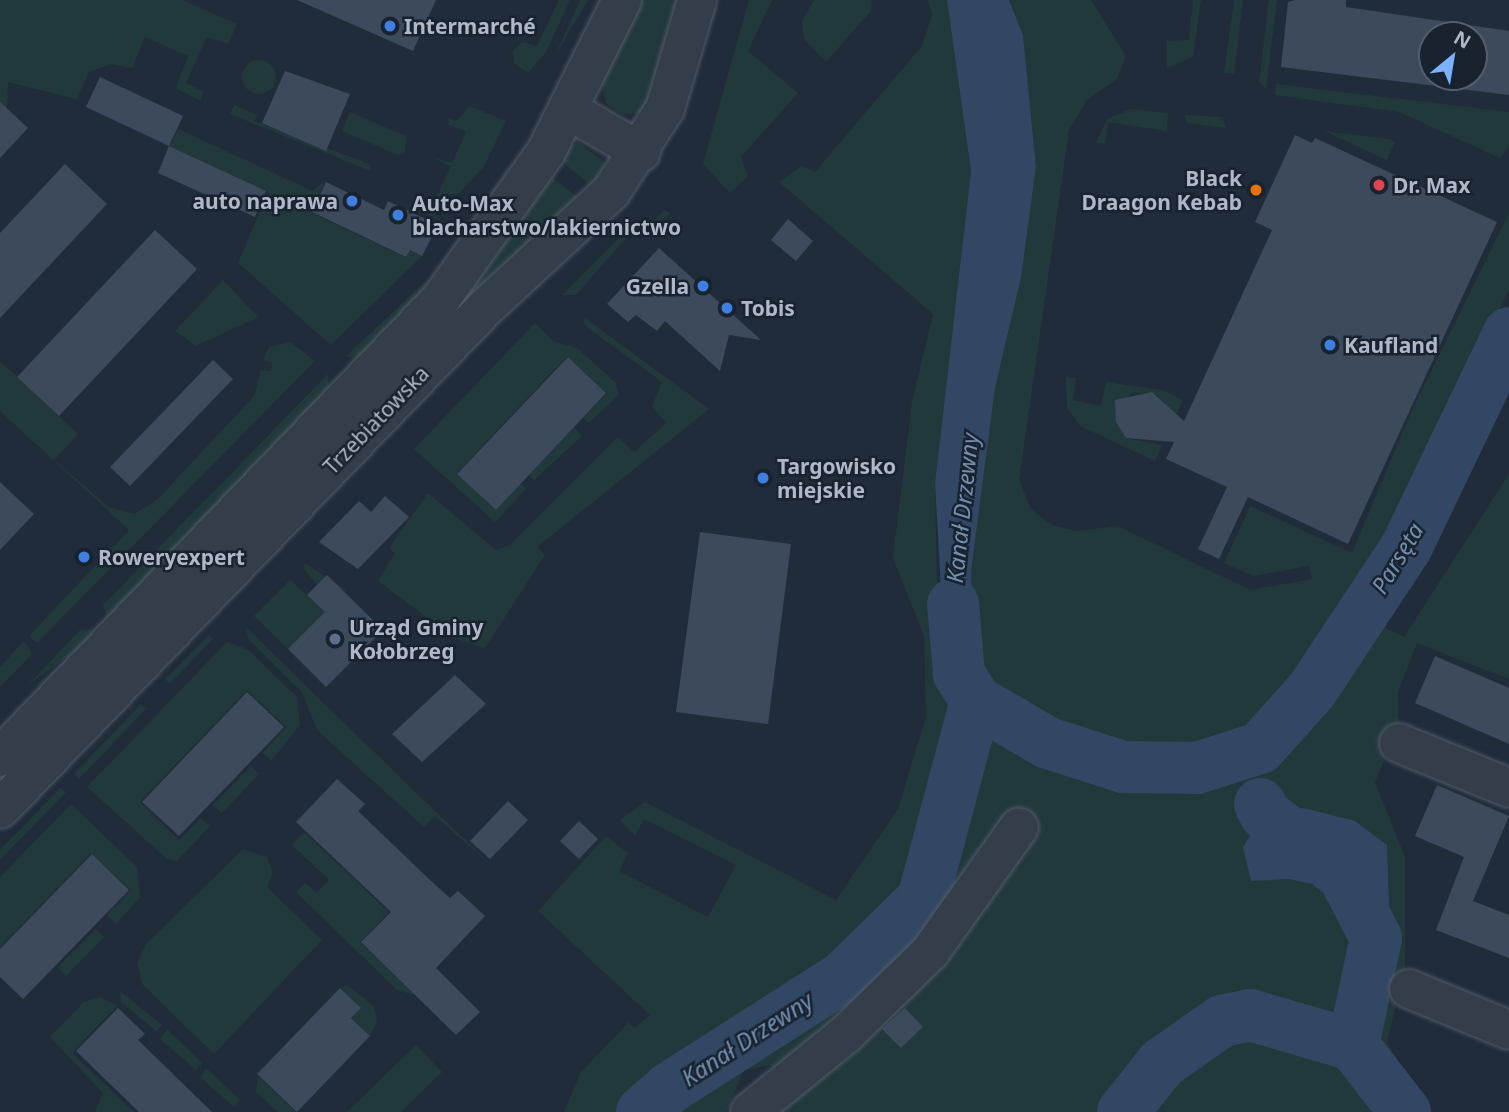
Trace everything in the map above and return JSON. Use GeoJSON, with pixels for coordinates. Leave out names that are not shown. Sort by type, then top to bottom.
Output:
{"type":"FeatureCollection","features":[{"type":"Feature","properties":{"kind":"street","name":"Trzebiatowska"},"geometry":{"type":"LineString","coordinates":[[0,757],[440,300],[502,220],[570,111],[622,0]]}},
{"type":"Feature","properties":{"kind":"street","name":"Trzebiatowska"},"geometry":{"type":"LineString","coordinates":[[0,809],[475,318],[605,198],[641,152],[673,87],[697,0]]}},
{"type":"Feature","properties":{"kind":"street"},"geometry":{"type":"LineString","coordinates":[[570,111],[641,152]]}},
{"type":"Feature","properties":{"kind":"street"},"geometry":{"type":"LineString","coordinates":[[1399,743],[1509,788]]}},
{"type":"Feature","properties":{"kind":"street"},"geometry":{"type":"LineString","coordinates":[[750,1112],[846,1034],[930,952],[1019,827]]}},
{"type":"Feature","properties":{"kind":"street"},"geometry":{"type":"LineString","coordinates":[[1409,989],[1509,1030]]}},
{"type":"Feature","properties":{"kind":"green space"},"geometry":{"type":"Polygon","coordinates":[[[0,0],[182,0],[237,24],[228,44],[207,37],[186,83],[203,91],[201,101],[176,88],[188,56],[145,37],[132,68],[111,64],[89,72],[77,99],[8,82],[7,108],[0,115],[0,0]]]}},
{"type":"Feature","properties":{"kind":"green space"},"geometry":{"type":"Polygon","coordinates":[[[559,0],[570,0],[546,52],[528,73],[514,63],[513,51],[522,42],[537,46],[559,0]]]}},
{"type":"Feature","properties":{"kind":"green space"},"geometry":{"type":"Polygon","coordinates":[[[580,0],[588,0],[555,56],[580,0]]]}},
{"type":"Feature","properties":{"kind":"green space"},"geometry":{"type":"Polygon","coordinates":[[[638,0],[683,0],[654,98],[641,112],[623,115],[606,103],[601,82],[638,0]]]}},
{"type":"Feature","properties":{"kind":"green space"},"geometry":{"type":"Polygon","coordinates":[[[749,0],[772,0],[748,51],[798,93],[741,157],[748,176],[730,193],[703,164],[749,0]]]}},
{"type":"Feature","properties":{"kind":"green space"},"geometry":{"type":"Polygon","coordinates":[[[814,0],[872,0],[871,11],[826,62],[804,39],[802,21],[814,0]]]}},
{"type":"Feature","properties":{"kind":"green space"},"geometry":{"type":"Polygon","coordinates":[[[928,0],[947,0],[971,171],[935,483],[937,593],[954,701],[1082,770],[1135,781],[1178,780],[1258,762],[1326,710],[1380,625],[1404,637],[1509,474],[1509,679],[1417,643],[1398,692],[1399,726],[1375,782],[1405,857],[1405,967],[1387,1042],[1428,1112],[773,1112],[864,1038],[961,942],[1030,832],[783,1073],[770,1065],[744,1070],[726,1112],[564,1112],[581,1072],[629,1022],[634,1028],[650,1015],[538,911],[606,836],[628,853],[619,871],[708,917],[736,865],[644,819],[635,836],[620,820],[645,802],[836,900],[898,809],[926,717],[924,636],[893,558],[912,402],[933,314],[779,182],[802,166],[815,172],[922,46],[932,15],[928,0]]]}},
{"type":"Feature","properties":{"kind":"green space"},"geometry":{"type":"Polygon","coordinates":[[[1009,0],[1091,0],[1126,56],[1117,79],[1087,100],[1069,130],[1019,480],[1031,509],[1052,525],[1077,531],[1118,526],[1250,590],[1312,579],[1309,566],[1253,576],[1224,563],[1250,506],[1352,553],[1412,410],[1509,213],[1509,290],[1397,520],[1270,722],[1245,746],[1206,756],[1120,753],[1029,721],[976,666],[971,572],[995,388],[1021,278],[1036,167],[1023,35],[1009,0]]]}},
{"type":"Feature","properties":{"kind":"green space"},"geometry":{"type":"Polygon","coordinates":[[[1193,0],[1201,0],[1193,57],[1167,68],[1167,41],[1189,40],[1193,0]]]}},
{"type":"Feature","properties":{"kind":"green space"},"geometry":{"type":"Polygon","coordinates":[[[1234,0],[1243,0],[1234,74],[1224,73],[1234,0]]]}},
{"type":"Feature","properties":{"kind":"green space"},"geometry":{"type":"Polygon","coordinates":[[[1269,0],[1277,0],[1266,89],[1259,82],[1269,0]]]}},
{"type":"Feature","properties":{"kind":"green space"},"geometry":{"type":"Polygon","coordinates":[[[259,60],[271,65],[276,77],[271,89],[259,94],[247,89],[242,77],[247,65],[259,60]]]}},
{"type":"Feature","properties":{"kind":"green space"},"geometry":{"type":"Polygon","coordinates":[[[1276,84],[1509,112],[1509,146],[1500,158],[1399,112],[1275,95],[1276,84]]]}},
{"type":"Feature","properties":{"kind":"green space"},"geometry":{"type":"Polygon","coordinates":[[[234,105],[257,115],[254,121],[370,164],[371,171],[230,114],[234,105]]]}},
{"type":"Feature","properties":{"kind":"green space"},"geometry":{"type":"Polygon","coordinates":[[[470,106],[506,121],[483,168],[458,194],[447,194],[435,213],[439,220],[428,215],[451,166],[432,157],[452,163],[466,132],[449,125],[449,118],[456,121],[470,106]]]}},
{"type":"Feature","properties":{"kind":"green space"},"geometry":{"type":"Polygon","coordinates":[[[1131,109],[1168,113],[1167,131],[1108,122],[1105,144],[1096,143],[1107,119],[1131,109]]]}},
{"type":"Feature","properties":{"kind":"green space"},"geometry":{"type":"Polygon","coordinates":[[[350,112],[406,136],[405,151],[398,155],[342,131],[350,112]]]}},
{"type":"Feature","properties":{"kind":"green space"},"geometry":{"type":"Polygon","coordinates":[[[1184,115],[1223,117],[1226,128],[1187,123],[1184,115]]]}},
{"type":"Feature","properties":{"kind":"green space"},"geometry":{"type":"Polygon","coordinates":[[[178,129],[313,191],[324,181],[312,213],[406,258],[410,250],[422,256],[331,345],[238,263],[268,192],[170,146],[178,129]]]}},
{"type":"Feature","properties":{"kind":"green space"},"geometry":{"type":"Polygon","coordinates":[[[1324,131],[1389,139],[1395,142],[1387,160],[1324,131]]]}},
{"type":"Feature","properties":{"kind":"green space"},"geometry":{"type":"Polygon","coordinates":[[[578,142],[608,165],[595,188],[558,159],[578,142]]]}},
{"type":"Feature","properties":{"kind":"green space"},"geometry":{"type":"Polygon","coordinates":[[[548,174],[582,201],[397,367],[548,174]]]}},
{"type":"Feature","properties":{"kind":"green space"},"geometry":{"type":"Polygon","coordinates":[[[665,210],[670,214],[658,223],[632,231],[576,295],[562,295],[628,229],[648,225],[665,210]]]}},
{"type":"Feature","properties":{"kind":"green space"},"geometry":{"type":"Polygon","coordinates":[[[428,279],[420,299],[359,358],[345,357],[428,279]]]}},
{"type":"Feature","properties":{"kind":"green space"},"geometry":{"type":"Polygon","coordinates":[[[223,280],[258,317],[196,346],[175,331],[223,280]]]}},
{"type":"Feature","properties":{"kind":"green space"},"geometry":{"type":"Polygon","coordinates":[[[585,318],[709,409],[537,547],[545,555],[485,648],[454,638],[378,581],[395,553],[389,548],[428,493],[496,550],[510,545],[618,437],[634,452],[666,423],[652,406],[662,382],[584,325],[585,318]]]}},
{"type":"Feature","properties":{"kind":"green space"},"geometry":{"type":"Polygon","coordinates":[[[535,323],[553,341],[577,348],[616,383],[619,395],[589,423],[583,418],[607,393],[567,356],[457,473],[495,510],[520,484],[526,489],[495,522],[414,449],[535,323]]]}},
{"type":"Feature","properties":{"kind":"green space"},"geometry":{"type":"Polygon","coordinates":[[[290,342],[315,361],[37,643],[29,636],[129,530],[0,411],[0,361],[78,434],[54,460],[109,507],[134,514],[157,500],[254,396],[261,370],[271,371],[272,363],[263,360],[269,347],[290,342]]]}},
{"type":"Feature","properties":{"kind":"green space"},"geometry":{"type":"Polygon","coordinates":[[[328,374],[329,389],[109,623],[103,605],[328,374]]]}},
{"type":"Feature","properties":{"kind":"green space"},"geometry":{"type":"Polygon","coordinates":[[[1066,377],[1076,378],[1073,400],[1101,406],[1106,382],[1162,390],[1183,400],[1164,440],[1165,405],[1157,395],[1133,392],[1116,409],[1126,438],[1162,445],[1155,461],[1080,426],[1067,407],[1066,377]]]}},
{"type":"Feature","properties":{"kind":"green space"},"geometry":{"type":"Polygon","coordinates":[[[574,427],[582,436],[534,480],[529,475],[574,427]]]}},
{"type":"Feature","properties":{"kind":"green space"},"geometry":{"type":"Polygon","coordinates":[[[305,563],[346,590],[333,604],[303,568],[305,563]]]}},
{"type":"Feature","properties":{"kind":"green space"},"geometry":{"type":"Polygon","coordinates":[[[290,580],[325,612],[288,649],[254,616],[290,580]]]}},
{"type":"Feature","properties":{"kind":"green space"},"geometry":{"type":"Polygon","coordinates":[[[245,626],[492,866],[435,816],[424,827],[317,730],[302,692],[249,640],[245,626]]]}},
{"type":"Feature","properties":{"kind":"green space"},"geometry":{"type":"Polygon","coordinates":[[[90,629],[96,636],[27,686],[80,630],[90,629]]]}},
{"type":"Feature","properties":{"kind":"green space"},"geometry":{"type":"Polygon","coordinates":[[[209,635],[213,639],[170,684],[165,679],[209,635]]]}},
{"type":"Feature","properties":{"kind":"green space"},"geometry":{"type":"Polygon","coordinates":[[[24,641],[32,654],[0,687],[0,667],[24,641]]]}},
{"type":"Feature","properties":{"kind":"green space"},"geometry":{"type":"Polygon","coordinates":[[[227,642],[247,649],[297,697],[300,725],[271,761],[263,753],[286,727],[247,690],[140,802],[179,840],[201,818],[210,826],[177,861],[167,859],[87,787],[227,642]]]}},
{"type":"Feature","properties":{"kind":"green space"},"geometry":{"type":"Polygon","coordinates":[[[141,704],[146,709],[79,779],[74,774],[141,704]]]}},
{"type":"Feature","properties":{"kind":"green space"},"geometry":{"type":"Polygon","coordinates":[[[251,766],[259,774],[222,813],[213,805],[251,766]]]}},
{"type":"Feature","properties":{"kind":"green space"},"geometry":{"type":"Polygon","coordinates":[[[60,788],[66,792],[0,860],[0,850],[60,788]]]}},
{"type":"Feature","properties":{"kind":"green space"},"geometry":{"type":"Polygon","coordinates":[[[71,804],[137,867],[140,897],[116,924],[107,915],[131,890],[91,853],[0,947],[0,877],[71,804]]]}},
{"type":"Feature","properties":{"kind":"green space"},"geometry":{"type":"Polygon","coordinates":[[[304,832],[389,912],[360,942],[418,996],[397,990],[296,892],[305,883],[317,893],[329,880],[292,845],[304,832]]]}},
{"type":"Feature","properties":{"kind":"green space"},"geometry":{"type":"Polygon","coordinates":[[[243,849],[267,857],[273,873],[267,887],[322,940],[214,1054],[142,984],[137,963],[146,944],[243,849]]]}},
{"type":"Feature","properties":{"kind":"green space"},"geometry":{"type":"Polygon","coordinates":[[[96,929],[104,937],[66,976],[58,967],[96,929]]]}},
{"type":"Feature","properties":{"kind":"green space"},"geometry":{"type":"Polygon","coordinates":[[[347,985],[374,1006],[377,1022],[370,1036],[352,1018],[361,1008],[341,988],[347,985]]]}},
{"type":"Feature","properties":{"kind":"green space"},"geometry":{"type":"Polygon","coordinates":[[[120,991],[162,1025],[156,1031],[121,1002],[120,991]]]}},
{"type":"Feature","properties":{"kind":"green space"},"geometry":{"type":"Polygon","coordinates":[[[100,997],[117,1006],[72,1053],[134,1112],[95,1112],[103,1093],[50,1037],[84,1002],[100,997]]]}},
{"type":"Feature","properties":{"kind":"green space"},"geometry":{"type":"Polygon","coordinates":[[[167,1029],[202,1063],[196,1070],[160,1039],[167,1029]]]}},
{"type":"Feature","properties":{"kind":"green space"},"geometry":{"type":"Polygon","coordinates":[[[416,1045],[442,1072],[401,1112],[347,1112],[416,1045]]]}},
{"type":"Feature","properties":{"kind":"green space"},"geometry":{"type":"Polygon","coordinates":[[[206,1068],[240,1100],[234,1107],[201,1078],[206,1068]]]}},
{"type":"Feature","properties":{"kind":"green space"},"geometry":{"type":"Polygon","coordinates":[[[258,1076],[296,1112],[278,1112],[256,1092],[258,1076]]]}},
{"type":"Feature","properties":{"kind":"water"},"geometry":{"type":"Polygon","coordinates":[[[947,0],[1009,0],[1023,35],[1036,167],[1021,278],[995,388],[971,572],[976,666],[946,677],[935,483],[971,171],[947,0]]]}},
{"type":"Feature","properties":{"kind":"water"},"geometry":{"type":"Polygon","coordinates":[[[1304,808],[1355,821],[1387,845],[1390,935],[1363,938],[1330,888],[1289,879],[1251,881],[1243,847],[1265,814],[1304,808]]]}},
{"type":"Feature","properties":{"kind":"building","name":"Intermarché"},"geometry":{"type":"Polygon","coordinates":[[[297,0],[436,0],[413,51],[297,0]]]}},
{"type":"Feature","properties":{"kind":"building"},"geometry":{"type":"Polygon","coordinates":[[[1346,0],[1346,7],[1441,21],[1418,21],[1418,84],[1281,67],[1288,2],[1346,0]]]}},
{"type":"Feature","properties":{"kind":"building"},"geometry":{"type":"Polygon","coordinates":[[[1488,28],[1509,31],[1509,95],[1476,91],[1488,91],[1488,28]]]}},
{"type":"Feature","properties":{"kind":"building"},"geometry":{"type":"Polygon","coordinates":[[[285,71],[350,94],[326,151],[262,123],[285,71]]]}},
{"type":"Feature","properties":{"kind":"building"},"geometry":{"type":"Polygon","coordinates":[[[100,77],[183,116],[169,146],[86,107],[100,77]]]}},
{"type":"Feature","properties":{"kind":"building"},"geometry":{"type":"Polygon","coordinates":[[[0,102],[28,128],[0,158],[0,102]]]}},
{"type":"Feature","properties":{"kind":"building","name":"Kaufland"},"geometry":{"type":"Polygon","coordinates":[[[1295,135],[1312,143],[1315,138],[1497,222],[1348,544],[1248,497],[1219,559],[1198,549],[1227,487],[1166,459],[1174,442],[1126,438],[1116,422],[1115,400],[1152,392],[1184,421],[1272,230],[1255,222],[1295,135]]]}},
{"type":"Feature","properties":{"kind":"building"},"geometry":{"type":"Polygon","coordinates":[[[169,146],[266,191],[255,217],[158,173],[169,146]]]}},
{"type":"Feature","properties":{"kind":"building"},"geometry":{"type":"Polygon","coordinates":[[[65,164],[107,204],[0,318],[0,233],[65,164]]]}},
{"type":"Feature","properties":{"kind":"building"},"geometry":{"type":"Polygon","coordinates":[[[326,182],[384,210],[388,201],[438,225],[422,256],[410,250],[406,257],[312,212],[326,182]]]}},
{"type":"Feature","properties":{"kind":"building"},"geometry":{"type":"Polygon","coordinates":[[[788,219],[813,241],[796,261],[771,240],[788,219]]]}},
{"type":"Feature","properties":{"kind":"building"},"geometry":{"type":"Polygon","coordinates":[[[155,230],[197,269],[59,416],[17,377],[155,230]]]}},
{"type":"Feature","properties":{"kind":"building"},"geometry":{"type":"Polygon","coordinates":[[[659,248],[761,340],[729,335],[720,371],[665,321],[657,331],[636,315],[628,322],[607,304],[659,248]]]}},
{"type":"Feature","properties":{"kind":"building"},"geometry":{"type":"Polygon","coordinates":[[[568,357],[606,393],[496,510],[457,474],[568,357]]]}},
{"type":"Feature","properties":{"kind":"building"},"geometry":{"type":"Polygon","coordinates":[[[213,360],[233,379],[130,486],[110,467],[213,360]]]}},
{"type":"Feature","properties":{"kind":"building"},"geometry":{"type":"Polygon","coordinates":[[[0,482],[34,514],[0,550],[0,482]]]}},
{"type":"Feature","properties":{"kind":"building"},"geometry":{"type":"Polygon","coordinates":[[[385,496],[409,517],[358,569],[319,542],[359,501],[371,512],[385,496]]]}},
{"type":"Feature","properties":{"kind":"building"},"geometry":{"type":"Polygon","coordinates":[[[700,532],[791,544],[768,724],[676,712],[700,532]]]}},
{"type":"Feature","properties":{"kind":"building","name":"Urząd Gminy Kołobrzeg"},"geometry":{"type":"Polygon","coordinates":[[[327,575],[383,630],[326,687],[288,649],[325,612],[307,595],[327,575]]]}},
{"type":"Feature","properties":{"kind":"building"},"geometry":{"type":"Polygon","coordinates":[[[1435,656],[1509,688],[1509,744],[1415,703],[1435,656]]]}},
{"type":"Feature","properties":{"kind":"building"},"geometry":{"type":"Polygon","coordinates":[[[455,675],[486,704],[422,762],[392,734],[455,675]]]}},
{"type":"Feature","properties":{"kind":"building"},"geometry":{"type":"Polygon","coordinates":[[[247,692],[284,727],[179,836],[142,802],[247,692]]]}},
{"type":"Feature","properties":{"kind":"building"},"geometry":{"type":"Polygon","coordinates":[[[337,779],[365,804],[358,811],[431,881],[450,898],[458,891],[485,916],[436,968],[480,1012],[456,1035],[361,942],[391,912],[296,822],[337,779]]]}},
{"type":"Feature","properties":{"kind":"building"},"geometry":{"type":"Polygon","coordinates":[[[1437,785],[1509,816],[1473,901],[1509,915],[1509,958],[1436,930],[1464,857],[1415,836],[1437,785]]]}},
{"type":"Feature","properties":{"kind":"building"},"geometry":{"type":"Polygon","coordinates":[[[508,801],[528,820],[490,859],[470,841],[508,801]]]}},
{"type":"Feature","properties":{"kind":"building"},"geometry":{"type":"Polygon","coordinates":[[[579,821],[598,839],[579,859],[560,841],[579,821]]]}},
{"type":"Feature","properties":{"kind":"building"},"geometry":{"type":"Polygon","coordinates":[[[92,854],[129,890],[23,999],[0,977],[0,949],[92,854]]]}},
{"type":"Feature","properties":{"kind":"building"},"geometry":{"type":"Polygon","coordinates":[[[340,988],[361,1008],[351,1018],[370,1036],[297,1112],[257,1074],[340,988]]]}},
{"type":"Feature","properties":{"kind":"building"},"geometry":{"type":"Polygon","coordinates":[[[118,1008],[145,1034],[138,1040],[212,1112],[139,1112],[76,1051],[118,1008]]]}},
{"type":"Feature","properties":{"kind":"building"},"geometry":{"type":"Polygon","coordinates":[[[905,1008],[923,1027],[901,1048],[882,1029],[905,1008]]]}},
{"type":"Feature","properties":{"kind":"waterway","name":"Parsęta"},"geometry":{"type":"LineString","coordinates":[[976,701],[1048,743],[1123,767],[1197,768],[1260,748],[1312,690],[1406,548],[1509,333]]}},
{"type":"Feature","properties":{"kind":"waterway","name":"Kanał Drzewny"},"geometry":{"type":"LineString","coordinates":[[642,1112],[668,1089],[843,977],[923,899],[976,701],[959,674],[953,604]]}},
{"type":"Feature","properties":{"kind":"waterway"},"geometry":{"type":"LineString","coordinates":[[1260,804],[1265,814],[1344,876],[1376,938],[1353,1045],[1405,1112]]}},
{"type":"Feature","properties":{"kind":"waterway","name":"Kanał Drzewny"},"geometry":{"type":"LineString","coordinates":[[1123,1112],[1162,1063],[1222,1021],[1250,1015],[1353,1045]]}},
{"type":"Feature","properties":{"kind":"place","name":"Intermarché"},"geometry":{"type":"Point","coordinates":[390,26]}},
{"type":"Feature","properties":{"kind":"place","name":"Dr. Max"},"geometry":{"type":"Point","coordinates":[1379,185]}},
{"type":"Feature","properties":{"kind":"place","name":"Black Draagon Kebab"},"geometry":{"type":"Point","coordinates":[1256,190]}},
{"type":"Feature","properties":{"kind":"place","name":"auto naprawa"},"geometry":{"type":"Point","coordinates":[352,201]}},
{"type":"Feature","properties":{"kind":"place","name":"Auto-Max blacharstwo/lakiernictwo"},"geometry":{"type":"Point","coordinates":[398,215]}},
{"type":"Feature","properties":{"kind":"place","name":"Gzella"},"geometry":{"type":"Point","coordinates":[703,286]}},
{"type":"Feature","properties":{"kind":"place","name":"Tobis"},"geometry":{"type":"Point","coordinates":[727,308]}},
{"type":"Feature","properties":{"kind":"place","name":"Kaufland"},"geometry":{"type":"Point","coordinates":[1330,345]}},
{"type":"Feature","properties":{"kind":"place","name":"Targowisko miejskie"},"geometry":{"type":"Point","coordinates":[763,478]}},
{"type":"Feature","properties":{"kind":"place","name":"Roweryexpert"},"geometry":{"type":"Point","coordinates":[84,557]}},
{"type":"Feature","properties":{"kind":"place","name":"Urząd Gminy Kołobrzeg"},"geometry":{"type":"Point","coordinates":[335,639]}}]}
